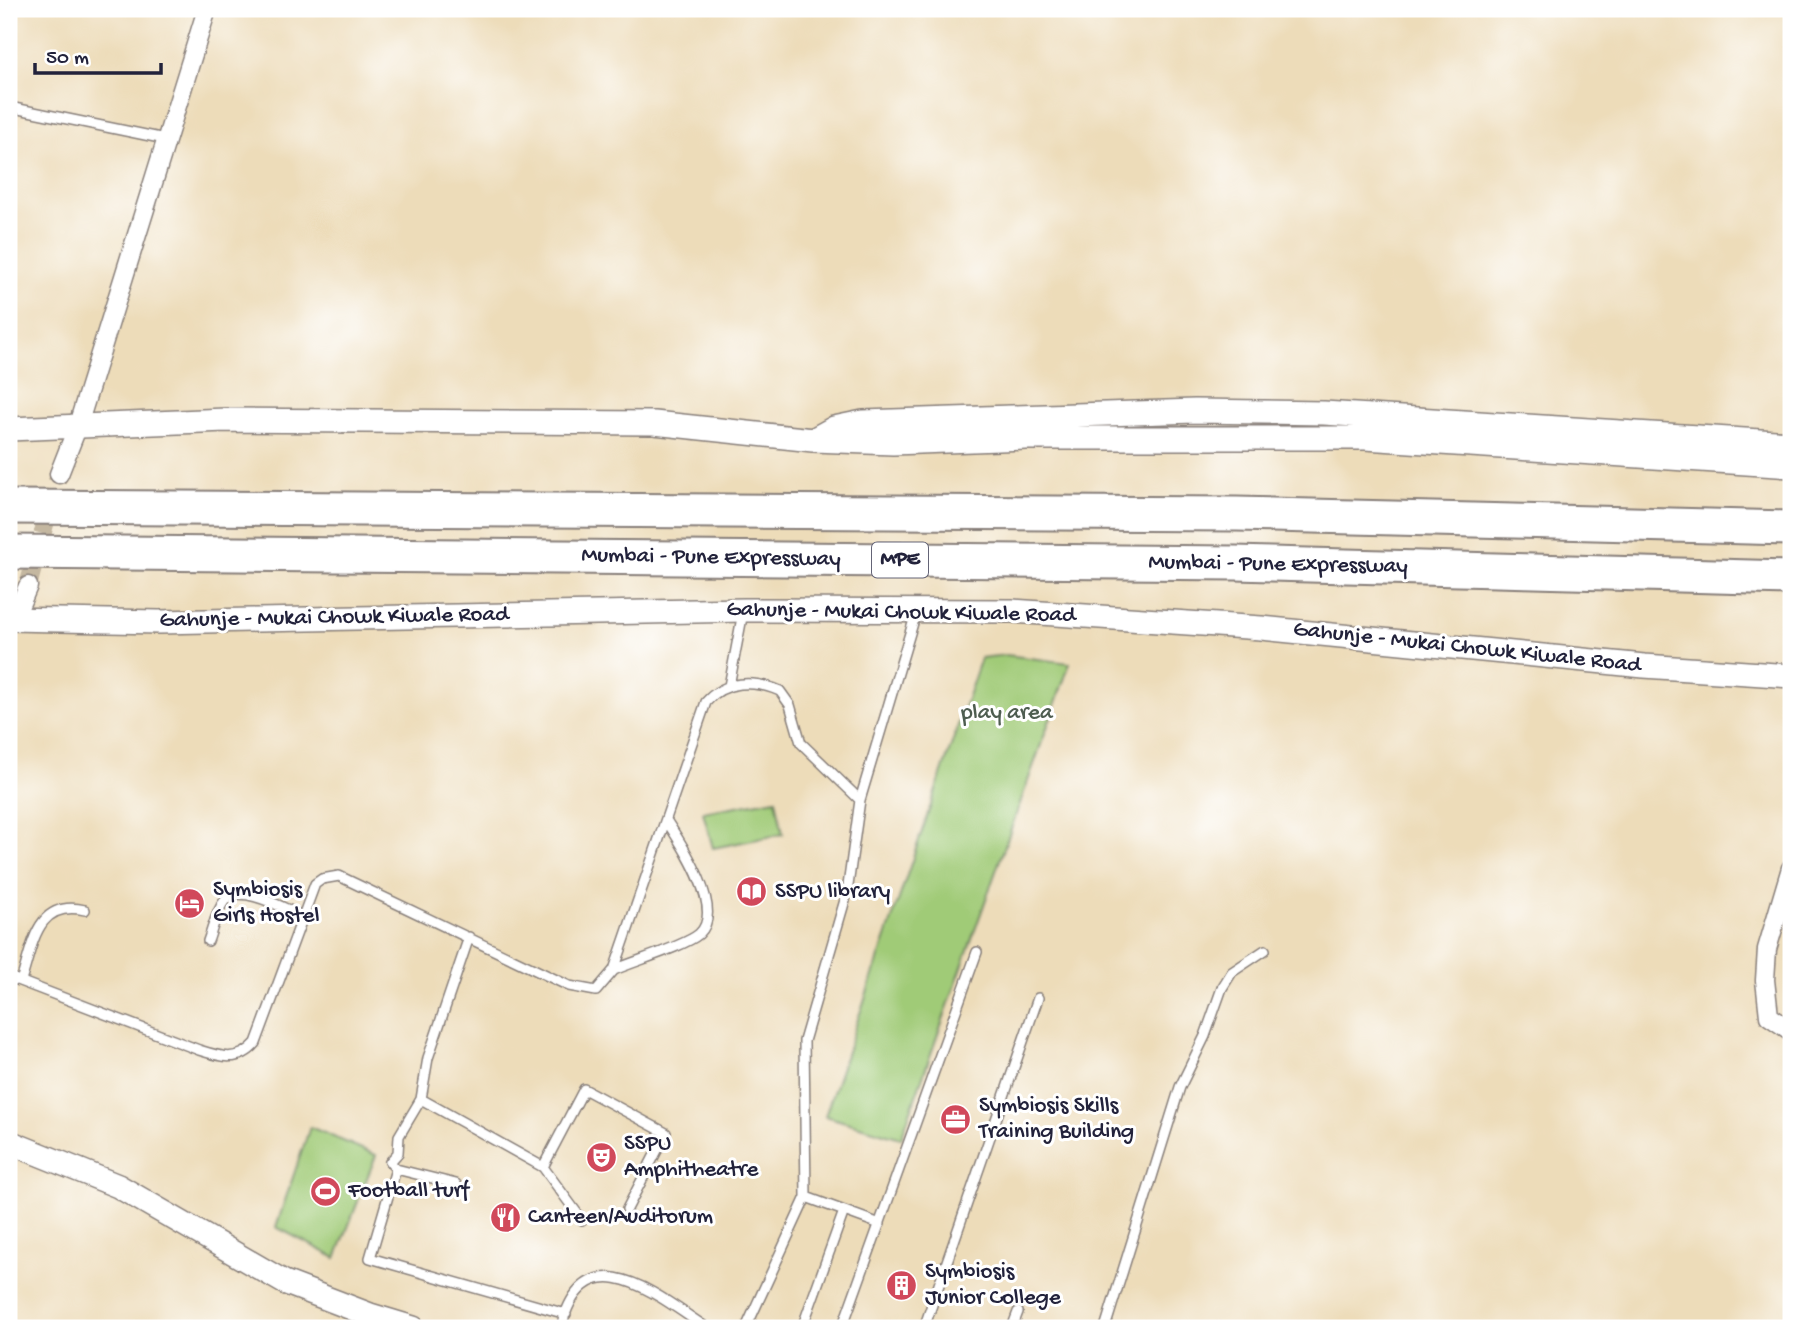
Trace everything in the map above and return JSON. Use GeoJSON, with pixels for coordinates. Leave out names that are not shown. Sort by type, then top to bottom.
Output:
{"type":"FeatureCollection","features":[{"type":"Feature","properties":{"kind":"highway","name":"Mumbai - Pune Expressway"},"geometry":{"type":"LineString","coordinates":[[9,507],[1237,513],[1791,528]]}},
{"type":"Feature","properties":{"kind":"highway","name":"Mumbai - Pune Expressway"},"geometry":{"type":"LineString","coordinates":[[9,552],[1236,563],[1791,578]]}},
{"type":"Feature","properties":{"kind":"street"},"geometry":{"type":"LineString","coordinates":[[59,474],[77,428],[207,9]]}},
{"type":"Feature","properties":{"kind":"street"},"geometry":{"type":"LineString","coordinates":[[813,440],[834,428],[863,422],[1195,411],[1324,413],[1791,443]]}},
{"type":"Feature","properties":{"kind":"street"},"geometry":{"type":"LineString","coordinates":[[9,429],[226,420],[654,423],[813,440],[894,443],[1026,438],[1365,438],[1791,466]]}},
{"type":"Feature","properties":{"kind":"street"},"geometry":{"type":"LineString","coordinates":[[10,625],[28,586]]}},
{"type":"Feature","properties":{"kind":"street","name":"Gahunje - Mukai Chowk Kiwale Road"},"geometry":{"type":"LineString","coordinates":[[10,625],[917,608],[1012,611],[1235,626],[1644,666],[1791,676]]}},
{"type":"Feature","properties":{"kind":"street"},"geometry":{"type":"LineString","coordinates":[[1791,868],[1767,949],[1765,980],[1769,1016],[1791,1031]]}},
{"type":"Feature","properties":{"kind":"street"},"geometry":{"type":"LineString","coordinates":[[9,1142],[118,1186],[284,1282],[370,1315],[414,1328]]}},
{"type":"Feature","properties":{"kind":"lane"},"geometry":{"type":"LineString","coordinates":[[9,112],[14,108],[165,139]]}},
{"type":"Feature","properties":{"kind":"lane"},"geometry":{"type":"LineString","coordinates":[[746,1328],[806,1197],[804,1041],[847,893],[860,800],[917,608]]}},
{"type":"Feature","properties":{"kind":"lane"},"geometry":{"type":"LineString","coordinates":[[729,686],[744,610]]}},
{"type":"Feature","properties":{"kind":"lane"},"geometry":{"type":"LineString","coordinates":[[9,977],[199,1050],[219,1056],[240,1056],[256,1043],[315,884],[322,879],[340,876],[569,986],[596,991],[614,970],[706,702],[715,692],[729,686],[749,683],[780,691],[790,705],[801,743],[860,800]]}},
{"type":"Feature","properties":{"kind":"lane"},"geometry":{"type":"LineString","coordinates":[[614,970],[690,940],[702,932],[707,921],[704,891],[685,850],[666,820]]}},
{"type":"Feature","properties":{"kind":"lane"},"geometry":{"type":"LineString","coordinates":[[208,941],[226,898],[235,894],[250,895],[302,916]]}},
{"type":"Feature","properties":{"kind":"lane"},"geometry":{"type":"LineString","coordinates":[[21,981],[47,915],[57,908],[68,906],[85,910]]}},
{"type":"Feature","properties":{"kind":"lane"},"geometry":{"type":"LineString","coordinates":[[456,1184],[396,1169],[390,1162],[398,1153],[399,1136],[421,1099],[428,1058],[468,937]]}},
{"type":"Feature","properties":{"kind":"lane"},"geometry":{"type":"LineString","coordinates":[[1105,1328],[1180,1087],[1205,1036],[1222,988],[1232,972],[1265,950]]}},
{"type":"Feature","properties":{"kind":"lane"},"geometry":{"type":"LineString","coordinates":[[842,1328],[977,952]]}},
{"type":"Feature","properties":{"kind":"lane"},"geometry":{"type":"LineString","coordinates":[[924,1328],[1038,998]]}},
{"type":"Feature","properties":{"kind":"lane"},"geometry":{"type":"LineString","coordinates":[[542,1167],[584,1089],[666,1133],[627,1209]]}},
{"type":"Feature","properties":{"kind":"lane"},"geometry":{"type":"LineString","coordinates":[[421,1099],[542,1167],[582,1220]]}},
{"type":"Feature","properties":{"kind":"lane"},"geometry":{"type":"LineString","coordinates":[[396,1169],[370,1258],[566,1314]]}},
{"type":"Feature","properties":{"kind":"lane"},"geometry":{"type":"LineString","coordinates":[[806,1197],[880,1224]]}},
{"type":"Feature","properties":{"kind":"lane"},"geometry":{"type":"LineString","coordinates":[[802,1328],[844,1211]]}},
{"type":"Feature","properties":{"kind":"lane"},"geometry":{"type":"LineString","coordinates":[[561,1328],[579,1292],[589,1283],[600,1278],[620,1277],[641,1286],[707,1328]]}},
{"type":"Feature","properties":{"kind":"lane"},"geometry":{"type":"LineString","coordinates":[[1012,1328],[1018,1312]]}},
{"type":"Feature","properties":{"kind":"green space","name":"play area"},"geometry":{"type":"Polygon","coordinates":[[[1006,655],[1070,663],[901,1138],[825,1116],[981,658],[1006,655]]]}},
{"type":"Feature","properties":{"kind":"green space"},"geometry":{"type":"Polygon","coordinates":[[[776,799],[783,834],[713,848],[703,812],[776,799]]]}},
{"type":"Feature","properties":{"kind":"green space","name":"Football turf"},"geometry":{"type":"Polygon","coordinates":[[[310,1127],[376,1155],[336,1258],[276,1227],[310,1127]]]}},
{"type":"Feature","properties":{"kind":"tunnel"},"geometry":{"type":"LineString","coordinates":[[28,586],[59,474]]}},
{"type":"Feature","properties":{"kind":"place","name":"SSPU library"},"geometry":{"type":"Point","coordinates":[752,892]}},
{"type":"Feature","properties":{"kind":"place","name":"Symbiosis Girls Hostel"},"geometry":{"type":"Point","coordinates":[190,903]}},
{"type":"Feature","properties":{"kind":"place","name":"Symbiosis Skills Training Building"},"geometry":{"type":"Point","coordinates":[956,1119]}},
{"type":"Feature","properties":{"kind":"place","name":"SSPU Amphitheatre"},"geometry":{"type":"Point","coordinates":[601,1157]}},
{"type":"Feature","properties":{"kind":"place","name":"Football turf"},"geometry":{"type":"Point","coordinates":[325,1191]}},
{"type":"Feature","properties":{"kind":"place","name":"Canteen/Auditorum"},"geometry":{"type":"Point","coordinates":[505,1217]}},
{"type":"Feature","properties":{"kind":"place","name":"Symbiosis Junior College"},"geometry":{"type":"Point","coordinates":[902,1285]}}]}
